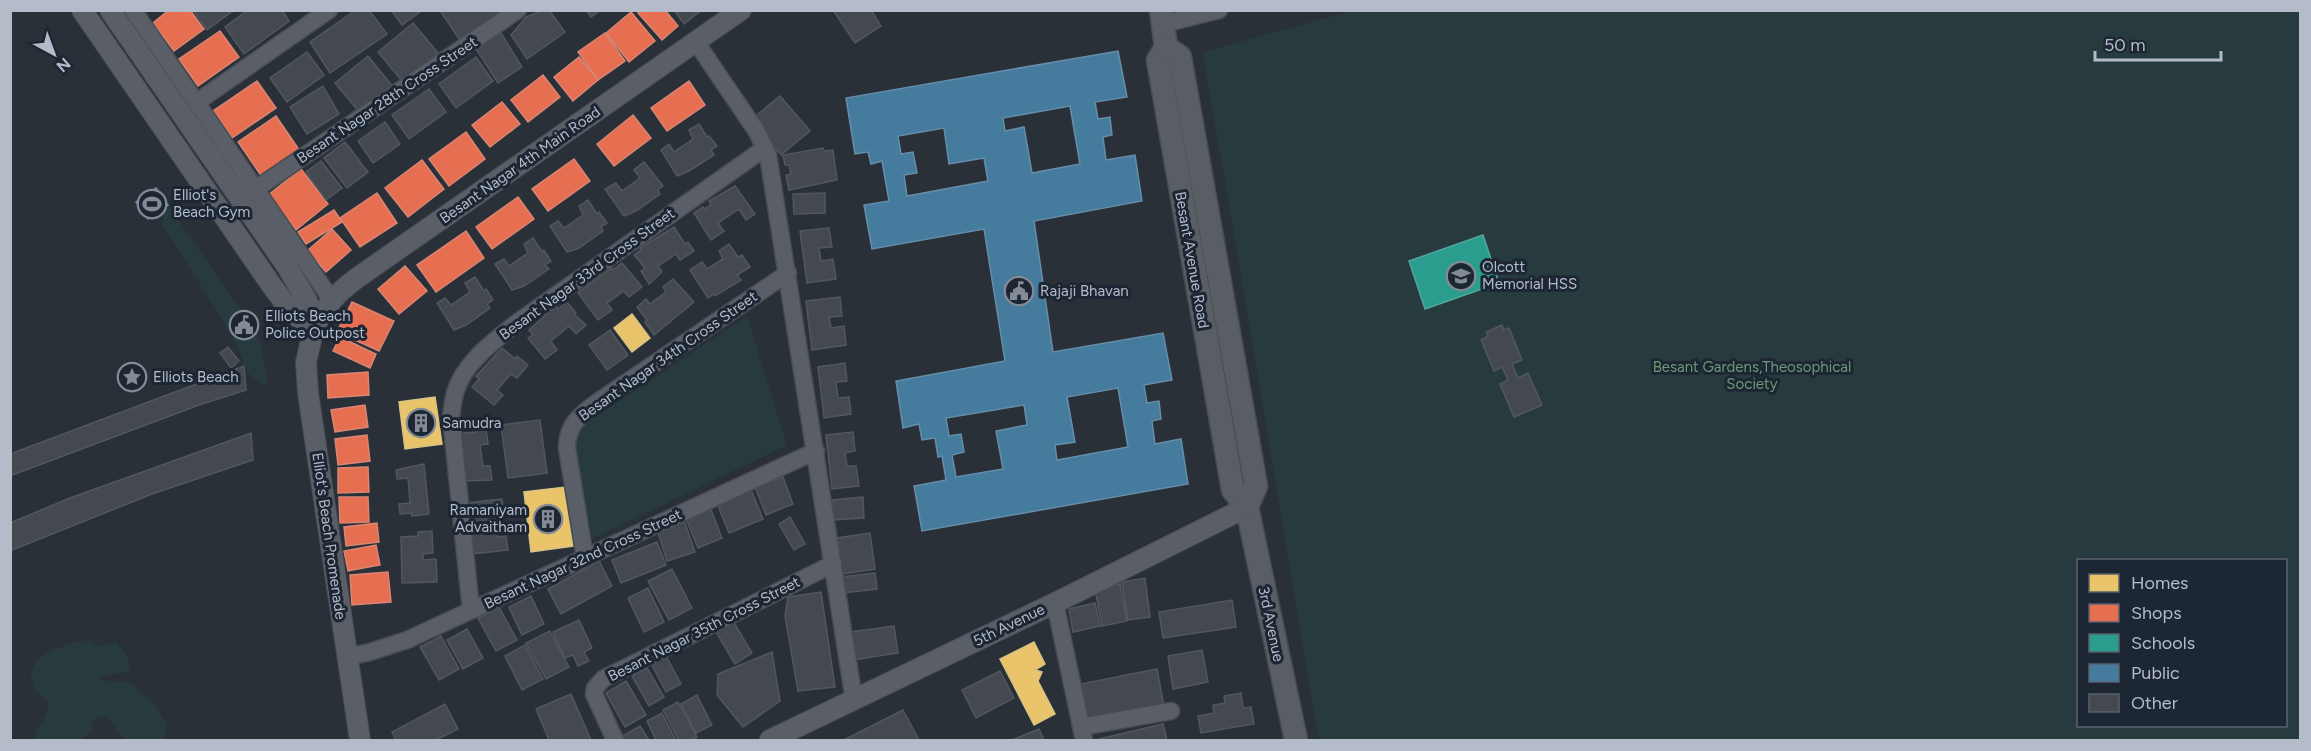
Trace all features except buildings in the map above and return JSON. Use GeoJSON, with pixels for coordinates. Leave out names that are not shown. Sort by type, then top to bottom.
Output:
{"type":"FeatureCollection","features":[{"type":"Feature","properties":{"kind":"main road"},"geometry":{"type":"LineString","coordinates":[[1162,17],[1166,47],[1180,57],[1256,486],[1247,507]]}},
{"type":"Feature","properties":{"kind":"main road","name":"3rd Avenue"},"geometry":{"type":"LineString","coordinates":[[1247,507],[1296,741]]}},
{"type":"Feature","properties":{"kind":"street"},"geometry":{"type":"LineString","coordinates":[[82,10],[272,286],[287,306],[313,332]]}},
{"type":"Feature","properties":{"kind":"street","name":"Elliot's Beach Promenade"},"geometry":{"type":"LineString","coordinates":[[110,10],[288,268],[307,301],[312,317],[313,332],[306,362],[308,393],[360,741]]}},
{"type":"Feature","properties":{"kind":"street"},"geometry":{"type":"LineString","coordinates":[[197,102],[329,10]]}},
{"type":"Feature","properties":{"kind":"street","name":"Besant Nagar 28th Cross Street"},"geometry":{"type":"LineString","coordinates":[[256,189],[518,10]]}},
{"type":"Feature","properties":{"kind":"street"},"geometry":{"type":"LineString","coordinates":[[1162,17],[1219,10]]}},
{"type":"Feature","properties":{"kind":"street"},"geometry":{"type":"LineString","coordinates":[[135,11],[331,299]]}},
{"type":"Feature","properties":{"kind":"street","name":"Besant Nagar 4th Main Road"},"geometry":{"type":"LineString","coordinates":[[313,332],[331,299],[357,278],[696,42],[734,12]]}},
{"type":"Feature","properties":{"kind":"street"},"geometry":{"type":"LineString","coordinates":[[696,42],[757,132],[765,148],[772,175],[854,700]]}},
{"type":"Feature","properties":{"kind":"street","name":"Besant Nagar 33rd Cross Street"},"geometry":{"type":"LineString","coordinates":[[471,610],[451,417],[455,391],[460,382],[489,346],[527,315],[765,148]]}},
{"type":"Feature","properties":{"kind":"street","name":"Besant Nagar 34th Cross Street"},"geometry":{"type":"LineString","coordinates":[[585,558],[567,448],[570,426],[581,414],[599,401],[788,273]]}},
{"type":"Feature","properties":{"kind":"street","name":"Besant Nagar 32nd Cross Street"},"geometry":{"type":"LineString","coordinates":[[347,657],[397,644],[816,451]]}},
{"type":"Feature","properties":{"kind":"street","name":"5th Avenue"},"geometry":{"type":"LineString","coordinates":[[770,741],[1247,507]]}},
{"type":"Feature","properties":{"kind":"street","name":"Besant Nagar 35th Cross Street"},"geometry":{"type":"LineString","coordinates":[[615,741],[594,694],[595,688],[603,679],[833,564]]}},
{"type":"Feature","properties":{"kind":"street"},"geometry":{"type":"LineString","coordinates":[[1055,603],[1083,734],[1171,711]]}},
{"type":"Feature","properties":{"kind":"green space","name":"Besant Gardens,Theosophical Society"},"geometry":{"type":"Polygon","coordinates":[[[1355,10],[2300,11],[2300,740],[1319,740],[1203,52],[1355,10]]]}},
{"type":"Feature","properties":{"kind":"green space"},"geometry":{"type":"Polygon","coordinates":[[[168,205],[245,316],[235,324],[242,334],[253,327],[265,363],[268,386],[258,382],[248,373],[237,346],[219,314],[162,225],[163,215],[168,205]]]}},
{"type":"Feature","properties":{"kind":"green space"},"geometry":{"type":"Polygon","coordinates":[[[747,316],[787,445],[592,539],[573,432],[747,316]]]}},
{"type":"Feature","properties":{"kind":"green space"},"geometry":{"type":"Polygon","coordinates":[[[86,640],[102,647],[116,642],[121,648],[130,669],[127,672],[98,677],[101,680],[133,683],[140,693],[155,704],[167,725],[164,740],[124,740],[105,716],[94,720],[92,731],[80,740],[34,740],[36,731],[46,716],[48,704],[35,689],[31,678],[33,669],[38,661],[55,649],[86,640]]]}},
{"type":"Feature","properties":{"kind":"place","name":"Elliot's Beach Gym"},"geometry":{"type":"Point","coordinates":[152,204]}},
{"type":"Feature","properties":{"kind":"place","name":"Olcott Memorial HSS"},"geometry":{"type":"Point","coordinates":[1461,276]}},
{"type":"Feature","properties":{"kind":"place","name":"Rajaji Bhavan"},"geometry":{"type":"Point","coordinates":[1019,291]}},
{"type":"Feature","properties":{"kind":"place","name":"Elliots Beach Police Outpost"},"geometry":{"type":"Point","coordinates":[244,325]}},
{"type":"Feature","properties":{"kind":"place","name":"Elliots Beach"},"geometry":{"type":"Point","coordinates":[132,377]}},
{"type":"Feature","properties":{"kind":"place","name":"Samudra"},"geometry":{"type":"Point","coordinates":[421,423]}},
{"type":"Feature","properties":{"kind":"place","name":"Ramaniyam Advaitham"},"geometry":{"type":"Point","coordinates":[548,519]}}]}
